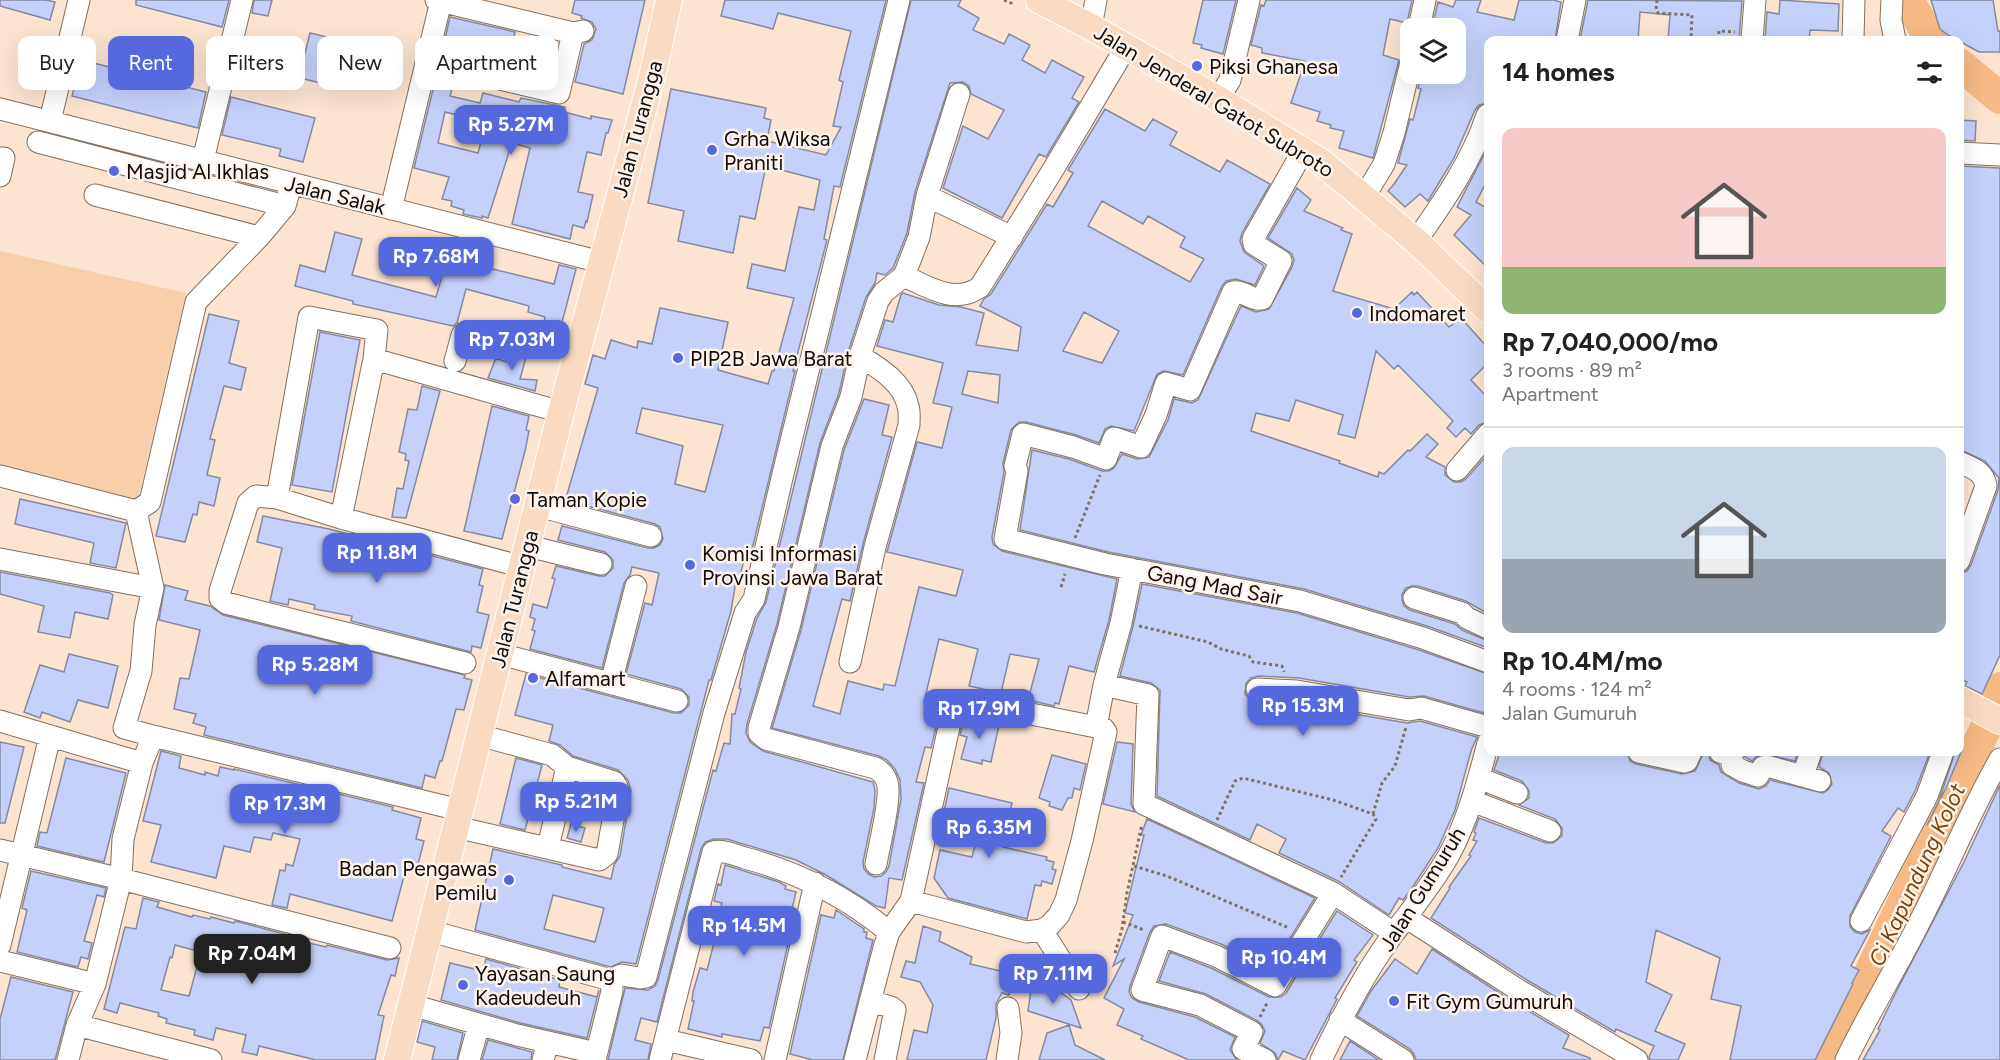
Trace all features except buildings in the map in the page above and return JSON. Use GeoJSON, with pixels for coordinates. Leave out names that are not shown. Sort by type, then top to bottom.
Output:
{"type":"FeatureCollection","features":[{"type":"Feature","properties":{"kind":"main road","name":"Jalan Turangga"},"geometry":{"type":"LineString","coordinates":[[397,1060],[561,412],[652,77],[669,0]]}},
{"type":"Feature","properties":{"kind":"main road","name":"Jalan Jenderal Gatot Subroto"},"geometry":{"type":"LineString","coordinates":[[1039,0],[1126,46],[1218,99],[1336,173],[1369,189],[1416,241],[1484,301]]}},
{"type":"Feature","properties":{"kind":"main road"},"geometry":{"type":"LineString","coordinates":[[1965,706],[2000,721]]}},
{"type":"Feature","properties":{"kind":"street"},"geometry":{"type":"LineString","coordinates":[[50,121],[79,0]]}},
{"type":"Feature","properties":{"kind":"street"},"geometry":{"type":"LineString","coordinates":[[203,160],[242,0]]}},
{"type":"Feature","properties":{"kind":"street"},"geometry":{"type":"LineString","coordinates":[[612,981],[621,975],[646,977],[714,713],[745,614],[754,599],[899,0]]}},
{"type":"Feature","properties":{"kind":"street"},"geometry":{"type":"LineString","coordinates":[[1091,27],[1096,0]]}},
{"type":"Feature","properties":{"kind":"street"},"geometry":{"type":"LineString","coordinates":[[1218,99],[1230,80],[1249,0]]}},
{"type":"Feature","properties":{"kind":"street"},"geometry":{"type":"LineString","coordinates":[[1421,18],[1425,0]]}},
{"type":"Feature","properties":{"kind":"street"},"geometry":{"type":"LineString","coordinates":[[1568,36],[1575,0]]}},
{"type":"Feature","properties":{"kind":"street"},"geometry":{"type":"LineString","coordinates":[[1752,36],[1755,0]]}},
{"type":"Feature","properties":{"kind":"street"},"geometry":{"type":"LineString","coordinates":[[1853,36],[1854,0]]}},
{"type":"Feature","properties":{"kind":"street"},"geometry":{"type":"LineString","coordinates":[[1892,0],[1894,36]]}},
{"type":"Feature","properties":{"kind":"street"},"geometry":{"type":"LineString","coordinates":[[432,36],[439,1],[578,32],[559,93],[546,90]]}},
{"type":"Feature","properties":{"kind":"street"},"geometry":{"type":"LineString","coordinates":[[904,276],[941,293],[965,296],[986,280],[1126,46]]}},
{"type":"Feature","properties":{"kind":"street"},"geometry":{"type":"LineString","coordinates":[[1369,189],[1384,164],[1406,84]]}},
{"type":"Feature","properties":{"kind":"street"},"geometry":{"type":"LineString","coordinates":[[391,209],[420,90]]}},
{"type":"Feature","properties":{"kind":"street"},"geometry":{"type":"LineString","coordinates":[[876,864],[887,799],[888,786],[884,775],[875,768],[766,739],[759,733],[761,717],[789,627],[832,446],[851,397],[860,356],[878,301],[884,292],[904,276],[919,237],[927,196],[958,94]]}},
{"type":"Feature","properties":{"kind":"street"},"geometry":{"type":"LineString","coordinates":[[0,128],[9,111]]}},
{"type":"Feature","properties":{"kind":"street","name":"Jalan Salak"},"geometry":{"type":"LineString","coordinates":[[9,111],[601,262]]}},
{"type":"Feature","properties":{"kind":"street"},"geometry":{"type":"LineString","coordinates":[[1416,241],[1436,213],[1467,161],[1478,142],[1484,124]]}},
{"type":"Feature","properties":{"kind":"street"},"geometry":{"type":"LineString","coordinates":[[38,142],[285,206]]}},
{"type":"Feature","properties":{"kind":"street"},"geometry":{"type":"LineString","coordinates":[[1106,459],[1114,438],[1141,447],[1156,415],[1166,383],[1190,390],[1233,292],[1237,291],[1258,300],[1262,299],[1281,261],[1254,244],[1253,239],[1303,151]]}},
{"type":"Feature","properties":{"kind":"street"},"geometry":{"type":"LineString","coordinates":[[1964,153],[2000,155]]}},
{"type":"Feature","properties":{"kind":"street"},"geometry":{"type":"LineString","coordinates":[[0,158],[4,159],[0,176]]}},
{"type":"Feature","properties":{"kind":"street"},"geometry":{"type":"LineString","coordinates":[[0,476],[136,511],[150,502],[196,302],[259,237],[285,206],[291,184]]}},
{"type":"Feature","properties":{"kind":"street"},"geometry":{"type":"LineString","coordinates":[[96,195],[259,237]]}},
{"type":"Feature","properties":{"kind":"street"},"geometry":{"type":"LineString","coordinates":[[927,196],[1012,237]]}},
{"type":"Feature","properties":{"kind":"street"},"geometry":{"type":"LineString","coordinates":[[277,498],[309,317],[377,330],[374,359],[341,518]]}},
{"type":"Feature","properties":{"kind":"street"},"geometry":{"type":"LineString","coordinates":[[455,361],[462,335],[579,346]]}},
{"type":"Feature","properties":{"kind":"street"},"geometry":{"type":"LineString","coordinates":[[850,662],[875,547],[909,425],[908,405],[901,389],[886,373],[860,356]]}},
{"type":"Feature","properties":{"kind":"street"},"geometry":{"type":"LineString","coordinates":[[374,359],[561,412]]}},
{"type":"Feature","properties":{"kind":"street","name":"Gang Mad Sair"},"geometry":{"type":"LineString","coordinates":[[1106,459],[1073,447],[1023,434],[1015,466],[1017,471],[1005,539],[1132,569],[1300,601],[1424,638],[1484,660]]}},
{"type":"Feature","properties":{"kind":"street"},"geometry":{"type":"LineString","coordinates":[[1457,470],[1484,439]]}},
{"type":"Feature","properties":{"kind":"street"},"geometry":{"type":"LineString","coordinates":[[1964,464],[1981,473],[1985,477],[1986,486],[1964,547]]}},
{"type":"Feature","properties":{"kind":"street"},"geometry":{"type":"LineString","coordinates":[[465,663],[226,603],[220,598],[220,591],[248,503],[256,496],[277,498],[341,518],[525,556],[601,564]]}},
{"type":"Feature","properties":{"kind":"street"},"geometry":{"type":"LineString","coordinates":[[538,506],[651,536]]}},
{"type":"Feature","properties":{"kind":"street"},"geometry":{"type":"LineString","coordinates":[[136,511],[153,588],[145,625],[141,671],[124,728],[458,819],[548,847],[599,860],[607,855],[618,792],[618,787],[614,782],[567,767],[545,752],[479,735]]}},
{"type":"Feature","properties":{"kind":"street"},"geometry":{"type":"LineString","coordinates":[[0,559],[153,588]]}},
{"type":"Feature","properties":{"kind":"street"},"geometry":{"type":"LineString","coordinates":[[1096,727],[1132,569]]}},
{"type":"Feature","properties":{"kind":"street"},"geometry":{"type":"LineString","coordinates":[[611,683],[636,586]]}},
{"type":"Feature","properties":{"kind":"street"},"geometry":{"type":"LineString","coordinates":[[1414,598],[1462,613],[1484,626]]}},
{"type":"Feature","properties":{"kind":"street"},"geometry":{"type":"LineString","coordinates":[[500,654],[676,701]]}},
{"type":"Feature","properties":{"kind":"street"},"geometry":{"type":"LineString","coordinates":[[1104,685],[1148,695],[1144,804],[1401,926],[1520,991],[1637,1060]]}},
{"type":"Feature","properties":{"kind":"street"},"geometry":{"type":"LineString","coordinates":[[1257,688],[1281,689],[1409,710],[1421,708],[1484,726]]}},
{"type":"Feature","properties":{"kind":"street"},"geometry":{"type":"LineString","coordinates":[[855,1060],[889,932],[911,901],[952,713],[956,706],[971,702],[1104,729],[1106,736],[1066,900],[1059,915],[1042,930],[1026,932],[911,901]]}},
{"type":"Feature","properties":{"kind":"street"},"geometry":{"type":"LineString","coordinates":[[0,721],[142,763]]}},
{"type":"Feature","properties":{"kind":"street"},"geometry":{"type":"LineString","coordinates":[[0,945],[50,736]]}},
{"type":"Feature","properties":{"kind":"street"},"geometry":{"type":"LineString","coordinates":[[68,1060],[77,1025],[96,984],[121,879],[123,839],[142,763],[153,736]]}},
{"type":"Feature","properties":{"kind":"street","name":"Jalan Gumuruh"},"geometry":{"type":"LineString","coordinates":[[1322,1060],[1340,1020],[1449,855],[1464,825],[1485,756]]}},
{"type":"Feature","properties":{"kind":"street"},"geometry":{"type":"LineString","coordinates":[[1657,756],[1684,762],[1689,756]]}},
{"type":"Feature","properties":{"kind":"street"},"geometry":{"type":"LineString","coordinates":[[1732,756],[1732,765],[1758,776],[1764,766],[1812,778],[1811,756]]}},
{"type":"Feature","properties":{"kind":"street"},"geometry":{"type":"LineString","coordinates":[[1861,921],[1927,796],[1942,756]]}},
{"type":"Feature","properties":{"kind":"street"},"geometry":{"type":"LineString","coordinates":[[1846,1060],[1859,1031],[1915,931],[1983,789],[2000,759]]}},
{"type":"Feature","properties":{"kind":"street"},"geometry":{"type":"LineString","coordinates":[[548,847],[567,767]]}},
{"type":"Feature","properties":{"kind":"street"},"geometry":{"type":"LineString","coordinates":[[1479,778],[1517,793]]}},
{"type":"Feature","properties":{"kind":"street"},"geometry":{"type":"LineString","coordinates":[[1472,801],[1550,831]]}},
{"type":"Feature","properties":{"kind":"street"},"geometry":{"type":"LineString","coordinates":[[0,850],[390,948]]}},
{"type":"Feature","properties":{"kind":"street"},"geometry":{"type":"LineString","coordinates":[[751,1060],[663,1050],[713,852],[719,851],[754,860],[815,883],[889,932]]}},
{"type":"Feature","properties":{"kind":"street"},"geometry":{"type":"LineString","coordinates":[[775,1060],[815,883]]}},
{"type":"Feature","properties":{"kind":"street"},"geometry":{"type":"LineString","coordinates":[[1265,1060],[1243,1049],[1252,1032],[1200,1005],[1142,990],[1162,936],[1216,956],[1275,986],[1333,892]]}},
{"type":"Feature","properties":{"kind":"street"},"geometry":{"type":"LineString","coordinates":[[1042,930],[1079,990]]}},
{"type":"Feature","properties":{"kind":"street"},"geometry":{"type":"LineString","coordinates":[[430,931],[608,978],[612,981]]}},
{"type":"Feature","properties":{"kind":"street"},"geometry":{"type":"LineString","coordinates":[[0,961],[96,984]]}},
{"type":"Feature","properties":{"kind":"street"},"geometry":{"type":"LineString","coordinates":[[412,1005],[479,1024],[545,1051],[596,1057],[612,991],[612,981]]}},
{"type":"Feature","properties":{"kind":"street"},"geometry":{"type":"LineString","coordinates":[[870,1001],[891,1006],[895,1010],[896,1015],[885,1060]]}},
{"type":"Feature","properties":{"kind":"street"},"geometry":{"type":"LineString","coordinates":[[1007,1060],[1011,1033],[1008,1008]]}},
{"type":"Feature","properties":{"kind":"street"},"geometry":{"type":"LineString","coordinates":[[1340,1020],[1403,1060]]}},
{"type":"Feature","properties":{"kind":"street"},"geometry":{"type":"LineString","coordinates":[[469,1060],[479,1024]]}},
{"type":"Feature","properties":{"kind":"street"},"geometry":{"type":"LineString","coordinates":[[77,1025],[211,1060]]}},
{"type":"Feature","properties":{"kind":"path"},"geometry":{"type":"LineString","coordinates":[[1004,0],[1011,3],[1012,0]]}},
{"type":"Feature","properties":{"kind":"path"},"geometry":{"type":"LineString","coordinates":[[1657,0],[1658,13],[1692,15],[1691,36]]}},
{"type":"Feature","properties":{"kind":"path"},"geometry":{"type":"LineString","coordinates":[[1061,587],[1078,527],[1083,521],[1106,459]]}},
{"type":"Feature","properties":{"kind":"path"},"geometry":{"type":"LineString","coordinates":[[1121,623],[1208,642],[1221,649],[1249,656],[1253,662],[1282,666],[1284,668],[1281,689]]}},
{"type":"Feature","properties":{"kind":"path"},"geometry":{"type":"LineString","coordinates":[[1373,814],[1382,783],[1395,766],[1402,747],[1409,710]]}},
{"type":"Feature","properties":{"kind":"path"},"geometry":{"type":"LineString","coordinates":[[1210,835],[1238,778],[1333,801],[1373,814],[1376,819],[1333,892]]}},
{"type":"Feature","properties":{"kind":"path"},"geometry":{"type":"LineString","coordinates":[[1115,953],[1122,929],[1144,804]]}},
{"type":"Feature","properties":{"kind":"path"},"geometry":{"type":"LineString","coordinates":[[1134,866],[1167,876],[1307,937]]}},
{"type":"Feature","properties":{"kind":"path"},"geometry":{"type":"LineString","coordinates":[[1252,1032],[1275,986]]}},
{"type":"Feature","properties":{"kind":"shaded area"},"geometry":{"type":"Polygon","coordinates":[[[0,251],[186,293],[136,508],[0,477],[0,251]]]}},
{"type":"Feature","properties":{"kind":"waterway","name":"Ci Kapundung Kolot"},"geometry":{"type":"LineString","coordinates":[[1908,0],[1929,36]]}},
{"type":"Feature","properties":{"kind":"waterway","name":"Ci Kapundung Kolot"},"geometry":{"type":"LineString","coordinates":[[1964,68],[2000,98]]}},
{"type":"Feature","properties":{"kind":"waterway","name":"Ci Kapundung Kolot"},"geometry":{"type":"LineString","coordinates":[[1829,1060],[1989,721],[2000,688]]}},
{"type":"Feature","properties":{"kind":"place","name":"Piksi Ghanesa"},"geometry":{"type":"Point","coordinates":[1197,66]}},
{"type":"Feature","properties":{"kind":"place","name":"Grha Wiksa Praniti"},"geometry":{"type":"Point","coordinates":[712,150]}},
{"type":"Feature","properties":{"kind":"place","name":"Masjid Al Ikhlas"},"geometry":{"type":"Point","coordinates":[114,171]}},
{"type":"Feature","properties":{"kind":"place","name":"Indomaret"},"geometry":{"type":"Point","coordinates":[1357,313]}},
{"type":"Feature","properties":{"kind":"place","name":"PIP2B Jawa Barat"},"geometry":{"type":"Point","coordinates":[678,358]}},
{"type":"Feature","properties":{"kind":"place","name":"Taman Kopie"},"geometry":{"type":"Point","coordinates":[515,499]}},
{"type":"Feature","properties":{"kind":"place","name":"Komisi Informasi Provinsi Jawa Barat"},"geometry":{"type":"Point","coordinates":[690,565]}},
{"type":"Feature","properties":{"kind":"place","name":"Alfamart"},"geometry":{"type":"Point","coordinates":[533,678]}},
{"type":"Feature","properties":{"kind":"place","name":"Badan Pengawas Pemilu"},"geometry":{"type":"Point","coordinates":[509,880]}},
{"type":"Feature","properties":{"kind":"place","name":"Yayasan Saung Kadeudeuh"},"geometry":{"type":"Point","coordinates":[463,985]}},
{"type":"Feature","properties":{"kind":"place","name":"Fit Gym Gumuruh"},"geometry":{"type":"Point","coordinates":[1394,1001]}}]}
